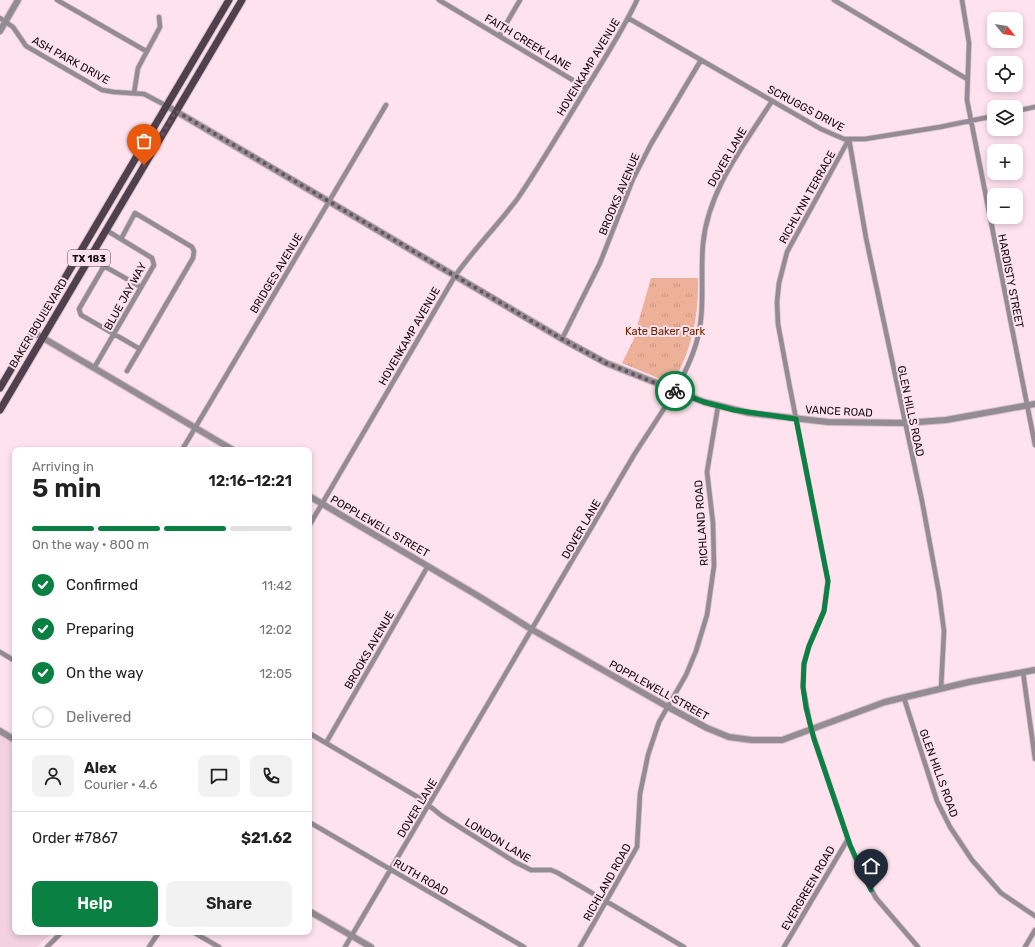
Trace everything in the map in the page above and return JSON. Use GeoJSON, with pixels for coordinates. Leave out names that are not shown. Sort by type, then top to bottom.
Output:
{"type":"FeatureCollection","features":[{"type":"Feature","properties":{"kind":"main road","name":"BAKER BOULEVARD"},"geometry":{"type":"LineString","coordinates":[[0,388],[229,0]]}},
{"type":"Feature","properties":{"kind":"main road","name":"BAKER BOULEVARD"},"geometry":{"type":"LineString","coordinates":[[0,410],[242,0]]}},
{"type":"Feature","properties":{"kind":"street"},"geometry":{"type":"LineString","coordinates":[[0,31],[3,20],[18,0]]}},
{"type":"Feature","properties":{"kind":"street"},"geometry":{"type":"LineString","coordinates":[[57,0],[146,51]]}},
{"type":"Feature","properties":{"kind":"street","name":"FAITH CREEK LANE"},"geometry":{"type":"LineString","coordinates":[[439,0],[586,88]]}},
{"type":"Feature","properties":{"kind":"street"},"geometry":{"type":"LineString","coordinates":[[499,36],[520,0]]}},
{"type":"Feature","properties":{"kind":"street","name":"HOVENKAMP AVENUE"},"geometry":{"type":"LineString","coordinates":[[312,521],[455,276],[466,259],[496,227],[518,197],[586,88],[628,18],[637,0]]}},
{"type":"Feature","properties":{"kind":"street"},"geometry":{"type":"LineString","coordinates":[[834,0],[967,79]]}},
{"type":"Feature","properties":{"kind":"street","name":"HARDISTY STREET"},"geometry":{"type":"LineString","coordinates":[[962,0],[969,43],[967,100],[1035,445]]}},
{"type":"Feature","properties":{"kind":"street"},"geometry":{"type":"LineString","coordinates":[[134,93],[135,78],[146,51],[160,27],[159,17]]}},
{"type":"Feature","properties":{"kind":"street","name":"SCRUGGS DRIVE"},"geometry":{"type":"LineString","coordinates":[[628,18],[821,129],[836,136],[849,139],[882,137],[987,118]]}},
{"type":"Feature","properties":{"kind":"street","name":"ASH PARK DRIVE"},"geometry":{"type":"LineString","coordinates":[[3,20],[17,33],[26,46],[102,90],[148,96],[167,106]]}},
{"type":"Feature","properties":{"kind":"street","name":"BROOKS AVENUE"},"geometry":{"type":"LineString","coordinates":[[562,339],[600,263],[633,178],[651,144],[701,60]]}},
{"type":"Feature","properties":{"kind":"street","name":"DOVER LANE"},"geometry":{"type":"LineString","coordinates":[[345,947],[674,390],[691,357],[699,334],[702,307],[703,244],[711,208],[723,179],[772,100]]}},
{"type":"Feature","properties":{"kind":"street","name":"VANCE ROAD"},"geometry":{"type":"LineString","coordinates":[[167,106],[562,339],[606,363],[718,406],[749,413],[796,419],[852,423],[905,423],[946,420],[1035,404]]}},
{"type":"Feature","properties":{"kind":"street","name":"BRIDGES AVENUE"},"geometry":{"type":"LineString","coordinates":[[184,447],[386,106]]}},
{"type":"Feature","properties":{"kind":"street"},"geometry":{"type":"LineString","coordinates":[[1023,110],[1035,107]]}},
{"type":"Feature","properties":{"kind":"street","name":"RICHLYNN TERRACE"},"geometry":{"type":"LineString","coordinates":[[849,139],[799,228],[788,252],[779,283],[777,302],[778,324],[828,581],[824,611],[809,646],[804,664],[803,687],[811,729],[858,865],[876,898],[918,947]]}},
{"type":"Feature","properties":{"kind":"street","name":"GLEN HILLS ROAD"},"geometry":{"type":"LineString","coordinates":[[849,139],[866,238],[922,501],[939,593],[944,631],[941,689]]}},
{"type":"Feature","properties":{"kind":"street"},"geometry":{"type":"LineString","coordinates":[[120,239],[135,213],[192,247],[194,251],[193,258],[127,371]]}},
{"type":"Feature","properties":{"kind":"street","name":"BLUE JAY WAY"},"geometry":{"type":"LineString","coordinates":[[94,368],[154,265],[152,258],[106,230]]}},
{"type":"Feature","properties":{"kind":"street"},"geometry":{"type":"LineString","coordinates":[[140,349],[81,315],[79,309],[104,266],[141,287]]}},
{"type":"Feature","properties":{"kind":"street"},"geometry":{"type":"LineString","coordinates":[[33,332],[227,447]]}},
{"type":"Feature","properties":{"kind":"street","name":"RICHLAND ROAD"},"geometry":{"type":"LineString","coordinates":[[580,947],[637,847],[640,794],[644,769],[655,733],[686,675],[696,651],[710,598],[714,566],[713,523],[707,476],[710,449],[718,406]]}},
{"type":"Feature","properties":{"kind":"street","name":"POPPLEWELL STREET"},"geometry":{"type":"LineString","coordinates":[[312,498],[532,629],[668,707],[707,728],[729,736],[752,740],[782,740],[865,709],[904,698],[1035,670]]}},
{"type":"Feature","properties":{"kind":"street","name":"BROOKS AVENUE"},"geometry":{"type":"LineString","coordinates":[[326,743],[428,566]]}},
{"type":"Feature","properties":{"kind":"street"},"geometry":{"type":"LineString","coordinates":[[0,652],[12,659]]}},
{"type":"Feature","properties":{"kind":"street"},"geometry":{"type":"LineString","coordinates":[[1023,672],[1035,759]]}},
{"type":"Feature","properties":{"kind":"street","name":"GLEN HILLS ROAD"},"geometry":{"type":"LineString","coordinates":[[904,698],[937,801],[950,827],[972,860],[1001,893],[1035,916]]}},
{"type":"Feature","properties":{"kind":"street"},"geometry":{"type":"LineString","coordinates":[[0,731],[12,738]]}},
{"type":"Feature","properties":{"kind":"street","name":"LONDON LANE"},"geometry":{"type":"LineString","coordinates":[[312,735],[421,799],[442,816],[515,862],[531,870],[551,870],[558,873],[684,947]]}},
{"type":"Feature","properties":{"kind":"street","name":"RUTH ROAD"},"geometry":{"type":"LineString","coordinates":[[312,824],[524,947]]}},
{"type":"Feature","properties":{"kind":"street","name":"EVERGREEN ROAD"},"geometry":{"type":"LineString","coordinates":[[784,947],[848,839]]}},
{"type":"Feature","properties":{"kind":"street"},"geometry":{"type":"LineString","coordinates":[[312,913],[371,947]]}},
{"type":"Feature","properties":{"kind":"street"},"geometry":{"type":"LineString","coordinates":[[1025,947],[1035,930]]}},
{"type":"Feature","properties":{"kind":"street"},"geometry":{"type":"LineString","coordinates":[[47,947],[59,935]]}},
{"type":"Feature","properties":{"kind":"street"},"geometry":{"type":"LineString","coordinates":[[149,947],[157,935]]}},
{"type":"Feature","properties":{"kind":"street"},"geometry":{"type":"LineString","coordinates":[[198,935],[219,947]]}},
{"type":"Feature","properties":{"kind":"shaded area"},"geometry":{"type":"Polygon","coordinates":[[[0,736],[12,742],[12,935],[49,935],[37,947],[0,947],[0,736]]]}},
{"type":"Feature","properties":{"kind":"green space","name":"Kate Baker Park"},"geometry":{"type":"Polygon","coordinates":[[[651,278],[698,278],[697,307],[689,347],[671,386],[666,385],[665,381],[622,363],[633,341],[651,278]]]}},
{"type":"Feature","properties":{"kind":"way so far"},"geometry":{"type":"LineString","coordinates":[[144,165],[176,111],[398,242],[417,255],[475,287],[562,339],[606,363],[675,391]]}},
{"type":"Feature","properties":{"kind":"route"},"geometry":{"type":"LineString","coordinates":[[675,391],[704,402],[734,410],[796,419],[828,581],[824,611],[809,646],[804,664],[803,687],[806,708],[814,739],[850,845],[858,865],[871,890]]}}]}
